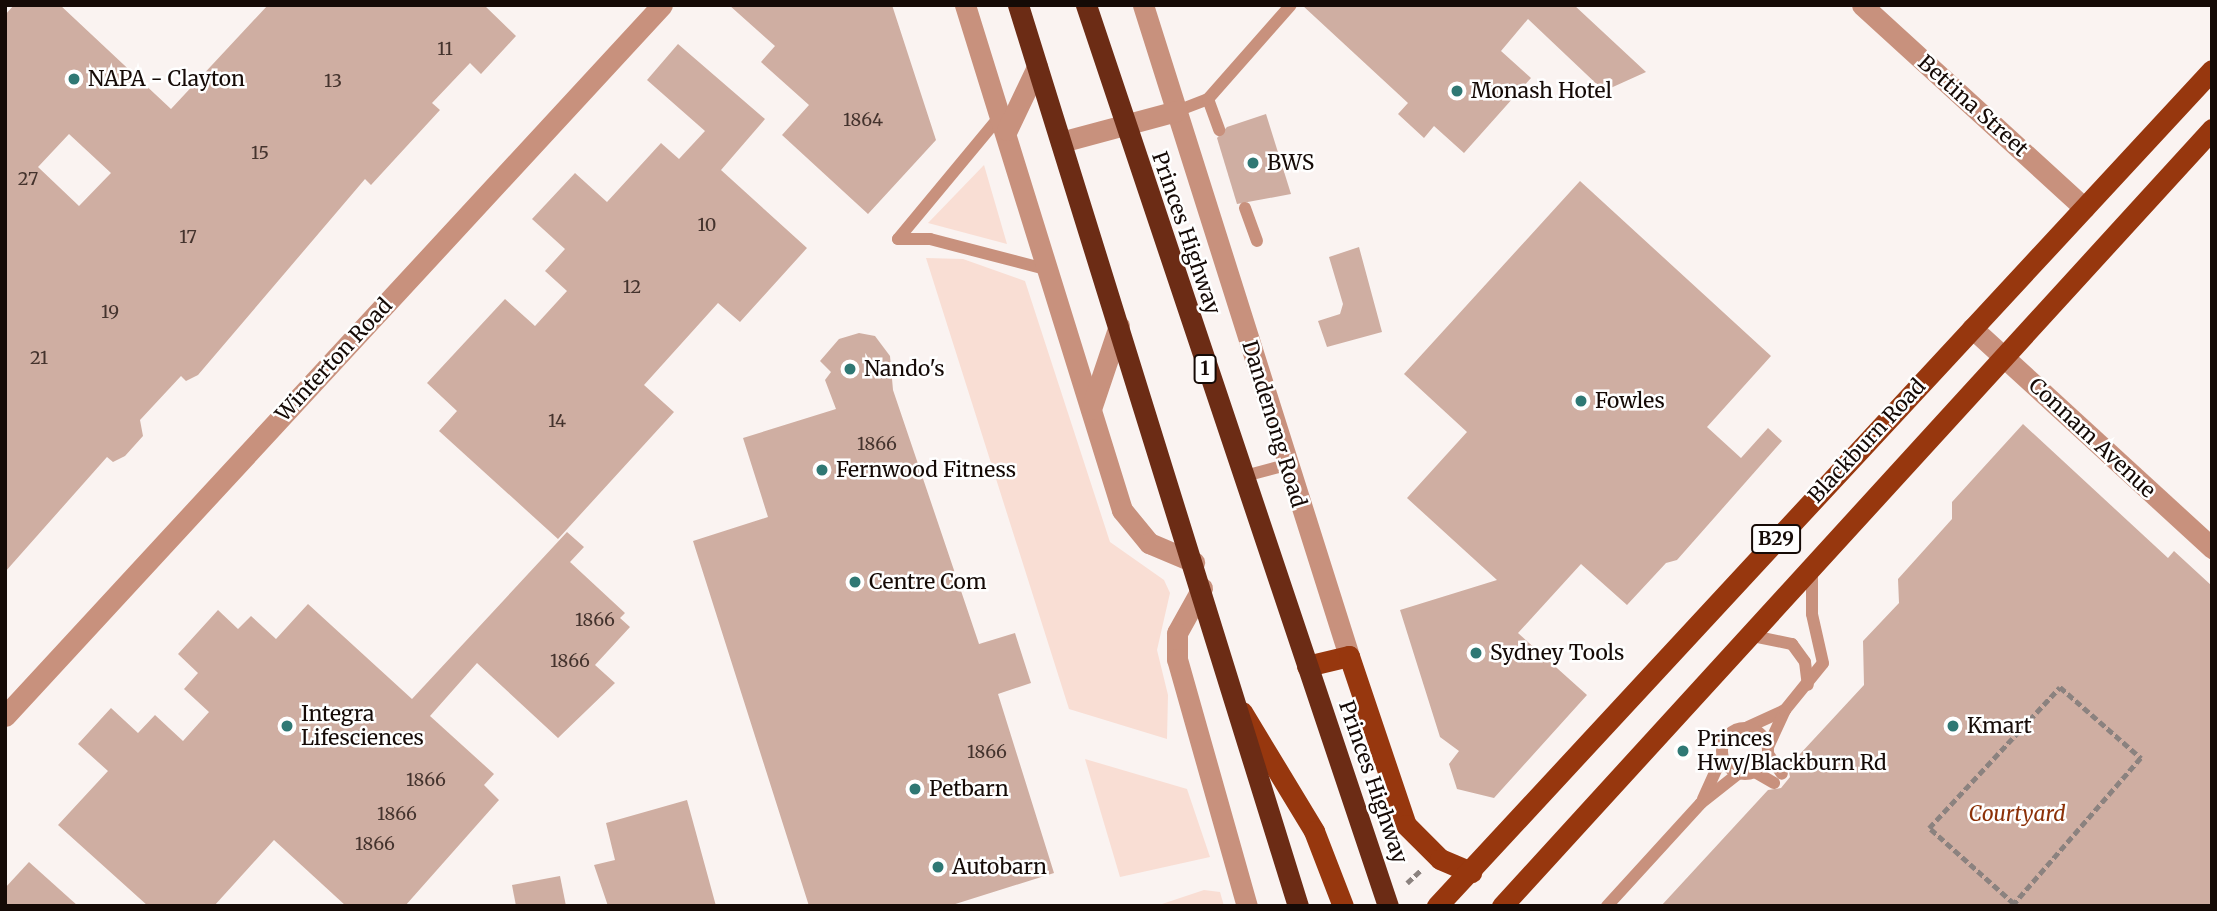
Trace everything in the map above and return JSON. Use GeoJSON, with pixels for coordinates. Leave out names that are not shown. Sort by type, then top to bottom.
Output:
{"type":"FeatureCollection","features":[{"type":"Feature","properties":{"kind":"highway"},"geometry":{"type":"LineString","coordinates":[[1017,5],[1242,712],[1298,906]]}},
{"type":"Feature","properties":{"kind":"highway","name":"Princes Highway"},"geometry":{"type":"LineString","coordinates":[[1086,5],[1123,126],[1388,906]]}},
{"type":"Feature","properties":{"kind":"main road","name":"Blackburn Road"},"geometry":{"type":"LineString","coordinates":[[1429,898],[1471,872],[2212,70]]}},
{"type":"Feature","properties":{"kind":"main road","name":"Blackburn Road"},"geometry":{"type":"LineString","coordinates":[[1502,906],[2212,130]]}},
{"type":"Feature","properties":{"kind":"main road"},"geometry":{"type":"LineString","coordinates":[[1307,666],[1349,656],[1406,825],[1440,859],[1471,872]]}},
{"type":"Feature","properties":{"kind":"main road"},"geometry":{"type":"LineString","coordinates":[[1242,712],[1314,831],[1343,906]]}},
{"type":"Feature","properties":{"kind":"street","name":"Winterton Road"},"geometry":{"type":"LineString","coordinates":[[5,716],[662,5]]}},
{"type":"Feature","properties":{"kind":"street"},"geometry":{"type":"LineString","coordinates":[[965,5],[1050,271],[1090,411],[1128,522],[1149,542],[1194,562]]}},
{"type":"Feature","properties":{"kind":"street","name":"Dandenong Road"},"geometry":{"type":"LineString","coordinates":[[1143,5],[1286,465],[1349,656]]}},
{"type":"Feature","properties":{"kind":"street","name":"Bettina Street"},"geometry":{"type":"LineString","coordinates":[[1862,5],[2084,208]]}},
{"type":"Feature","properties":{"kind":"street"},"geometry":{"type":"LineString","coordinates":[[1004,123],[1037,67]]}},
{"type":"Feature","properties":{"kind":"street"},"geometry":{"type":"LineString","coordinates":[[1061,142],[1177,111]]}},
{"type":"Feature","properties":{"kind":"street"},"geometry":{"type":"LineString","coordinates":[[1090,411],[1119,327]]}},
{"type":"Feature","properties":{"kind":"street","name":"Connam Avenue"},"geometry":{"type":"LineString","coordinates":[[1972,328],[2212,548]]}},
{"type":"Feature","properties":{"kind":"street"},"geometry":{"type":"LineString","coordinates":[[1202,588],[1177,633],[1177,659],[1247,906]]}},
{"type":"Feature","properties":{"kind":"lane"},"geometry":{"type":"LineString","coordinates":[[1177,111],[1208,99],[1291,5]]}},
{"type":"Feature","properties":{"kind":"lane"},"geometry":{"type":"LineString","coordinates":[[1208,99],[1219,130]]}},
{"type":"Feature","properties":{"kind":"lane"},"geometry":{"type":"LineString","coordinates":[[1004,123],[898,239],[930,239],[1050,271]]}},
{"type":"Feature","properties":{"kind":"lane"},"geometry":{"type":"LineString","coordinates":[[1245,208],[1256,241]]}},
{"type":"Feature","properties":{"kind":"lane"},"geometry":{"type":"LineString","coordinates":[[1241,477],[1286,465]]}},
{"type":"Feature","properties":{"kind":"lane"},"geometry":{"type":"LineString","coordinates":[[1755,772],[1768,750],[1785,710],[1808,685],[1823,663],[1812,614],[1812,565]]}},
{"type":"Feature","properties":{"kind":"lane"},"geometry":{"type":"LineString","coordinates":[[1748,635],[1792,644],[1805,662],[1808,685]]}},
{"type":"Feature","properties":{"kind":"lane"},"geometry":{"type":"LineString","coordinates":[[1701,803],[1722,757],[1728,734],[1785,710]]}},
{"type":"Feature","properties":{"kind":"lane"},"geometry":{"type":"LineString","coordinates":[[1607,906],[1701,803],[1739,773],[1755,772],[1778,779],[1768,750],[1748,727]]}},
{"type":"Feature","properties":{"kind":"lane"},"geometry":{"type":"LineString","coordinates":[[1722,757],[1739,773]]}},
{"type":"Feature","properties":{"kind":"path"},"geometry":{"type":"LineString","coordinates":[[2060,687],[2141,758],[2014,904],[1929,828],[2060,687]]}},
{"type":"Feature","properties":{"kind":"path"},"geometry":{"type":"LineString","coordinates":[[1407,883],[1415,880],[1421,869]]}},
{"type":"Feature","properties":{"kind":"path"},"geometry":{"type":"LineString","coordinates":[[1415,880],[1429,898]]}},
{"type":"Feature","properties":{"kind":"shaded area"},"geometry":{"type":"Polygon","coordinates":[[[984,165],[1007,244],[928,223],[984,165]]]}},
{"type":"Feature","properties":{"kind":"shaded area"},"geometry":{"type":"Polygon","coordinates":[[[926,258],[963,259],[1025,281],[1110,542],[1164,580],[1170,593],[1157,650],[1168,695],[1167,739],[1069,709],[926,258]]]}},
{"type":"Feature","properties":{"kind":"shaded area"},"geometry":{"type":"Polygon","coordinates":[[[1085,759],[1187,789],[1210,857],[1120,877],[1085,759]]]}},
{"type":"Feature","properties":{"kind":"shaded area"},"geometry":{"type":"Polygon","coordinates":[[[1204,890],[1220,892],[1224,906],[1156,906],[1204,890]]]}},
{"type":"Feature","properties":{"kind":"building"},"geometry":{"type":"Polygon","coordinates":[[[14,5],[60,5],[171,109],[268,5],[484,5],[516,36],[481,74],[470,63],[432,103],[440,110],[371,185],[365,179],[198,375],[186,381],[181,376],[140,420],[143,436],[125,456],[113,462],[107,457],[5,572],[5,15],[14,5]],[[69,134],[38,167],[79,206],[111,173],[69,134]]]}},
{"type":"Feature","properties":{"kind":"building"},"geometry":{"type":"Polygon","coordinates":[[[729,5],[892,5],[936,140],[868,214],[782,135],[809,105],[761,62],[775,46],[729,5]]]}},
{"type":"Feature","properties":{"kind":"building","name":"Monash Hotel"},"geometry":{"type":"Polygon","coordinates":[[[1302,5],[1574,5],[1646,72],[1604,91],[1528,19],[1501,51],[1531,78],[1464,153],[1434,126],[1424,138],[1398,114],[1408,103],[1302,5]]]}},
{"type":"Feature","properties":{"kind":"building"},"geometry":{"type":"Polygon","coordinates":[[[678,44],[765,119],[721,170],[807,248],[740,322],[718,303],[644,385],[674,412],[558,539],[439,431],[457,411],[427,383],[505,299],[535,326],[567,291],[545,271],[565,249],[532,219],[575,173],[607,202],[661,143],[679,159],[705,131],[647,80],[678,44]]]}},
{"type":"Feature","properties":{"kind":"building","name":"BWS"},"geometry":{"type":"Polygon","coordinates":[[[1266,114],[1291,194],[1237,204],[1217,138],[1227,127],[1266,114]]]}},
{"type":"Feature","properties":{"kind":"building","name":"Fowles"},"geometry":{"type":"Polygon","coordinates":[[[1580,181],[1771,356],[1707,427],[1741,458],[1768,428],[1782,441],[1677,560],[1666,563],[1627,605],[1581,564],[1518,633],[1587,695],[1494,798],[1457,789],[1449,764],[1459,751],[1440,737],[1400,610],[1497,580],[1407,498],[1467,432],[1404,374],[1580,181]]]}},
{"type":"Feature","properties":{"kind":"building"},"geometry":{"type":"Polygon","coordinates":[[[1359,247],[1382,332],[1327,347],[1318,321],[1340,314],[1343,304],[1329,257],[1359,247]]]}},
{"type":"Feature","properties":{"kind":"building"},"geometry":{"type":"Polygon","coordinates":[[[859,333],[875,336],[890,356],[893,390],[979,644],[1015,633],[1031,683],[998,694],[1054,873],[949,906],[809,906],[693,541],[768,517],[743,438],[836,409],[825,380],[831,372],[820,361],[839,339],[859,333]]]}},
{"type":"Feature","properties":{"kind":"building"},"geometry":{"type":"Polygon","coordinates":[[[2023,424],[2168,558],[2174,551],[2212,586],[2212,906],[1661,906],[1768,790],[1781,788],[1790,777],[1788,767],[1864,685],[1863,641],[1899,603],[1898,579],[1952,519],[1952,502],[2023,424]]]}},
{"type":"Feature","properties":{"kind":"building"},"geometry":{"type":"Polygon","coordinates":[[[567,532],[584,547],[570,562],[625,613],[620,618],[630,627],[595,665],[615,683],[558,738],[477,663],[430,716],[494,774],[484,785],[499,800],[405,906],[346,906],[274,840],[214,906],[148,906],[58,825],[108,771],[78,744],[111,708],[138,733],[155,715],[183,741],[209,712],[184,689],[198,673],[178,654],[218,610],[238,629],[251,616],[276,639],[308,604],[412,699],[567,532]]]}},
{"type":"Feature","properties":{"kind":"building"},"geometry":{"type":"Polygon","coordinates":[[[687,800],[716,906],[608,906],[594,865],[615,860],[606,823],[687,800]]]}},
{"type":"Feature","properties":{"kind":"building"},"geometry":{"type":"Polygon","coordinates":[[[29,862],[78,906],[5,906],[5,888],[29,862]]]}},
{"type":"Feature","properties":{"kind":"building"},"geometry":{"type":"Polygon","coordinates":[[[560,876],[566,906],[516,906],[512,885],[560,876]]]}},
{"type":"Feature","properties":{"kind":"place","name":"NAPA - Clayton"},"geometry":{"type":"Point","coordinates":[74,79]}},
{"type":"Feature","properties":{"kind":"place","name":"Monash Hotel"},"geometry":{"type":"Point","coordinates":[1457,91]}},
{"type":"Feature","properties":{"kind":"place","name":"BWS"},"geometry":{"type":"Point","coordinates":[1253,163]}},
{"type":"Feature","properties":{"kind":"place","name":"Nando's"},"geometry":{"type":"Point","coordinates":[850,369]}},
{"type":"Feature","properties":{"kind":"place","name":"Fowles"},"geometry":{"type":"Point","coordinates":[1581,401]}},
{"type":"Feature","properties":{"kind":"place","name":"Fernwood Fitness"},"geometry":{"type":"Point","coordinates":[822,470]}},
{"type":"Feature","properties":{"kind":"place","name":"Centre Com"},"geometry":{"type":"Point","coordinates":[855,582]}},
{"type":"Feature","properties":{"kind":"place","name":"Sydney Tools"},"geometry":{"type":"Point","coordinates":[1476,653]}},
{"type":"Feature","properties":{"kind":"place","name":"Integra Lifesciences"},"geometry":{"type":"Point","coordinates":[287,726]}},
{"type":"Feature","properties":{"kind":"place","name":"Kmart"},"geometry":{"type":"Point","coordinates":[1953,726]}},
{"type":"Feature","properties":{"kind":"place","name":"Princes Hwy/Blackburn Rd"},"geometry":{"type":"Point","coordinates":[1683,751]}},
{"type":"Feature","properties":{"kind":"place","name":"Petbarn"},"geometry":{"type":"Point","coordinates":[915,789]}},
{"type":"Feature","properties":{"kind":"place","name":"Autobarn"},"geometry":{"type":"Point","coordinates":[938,867]}},
{"type":"Feature","properties":{"kind":"park label","name":"Courtyard"},"geometry":{"type":"Point","coordinates":[2017,814]}}]}
